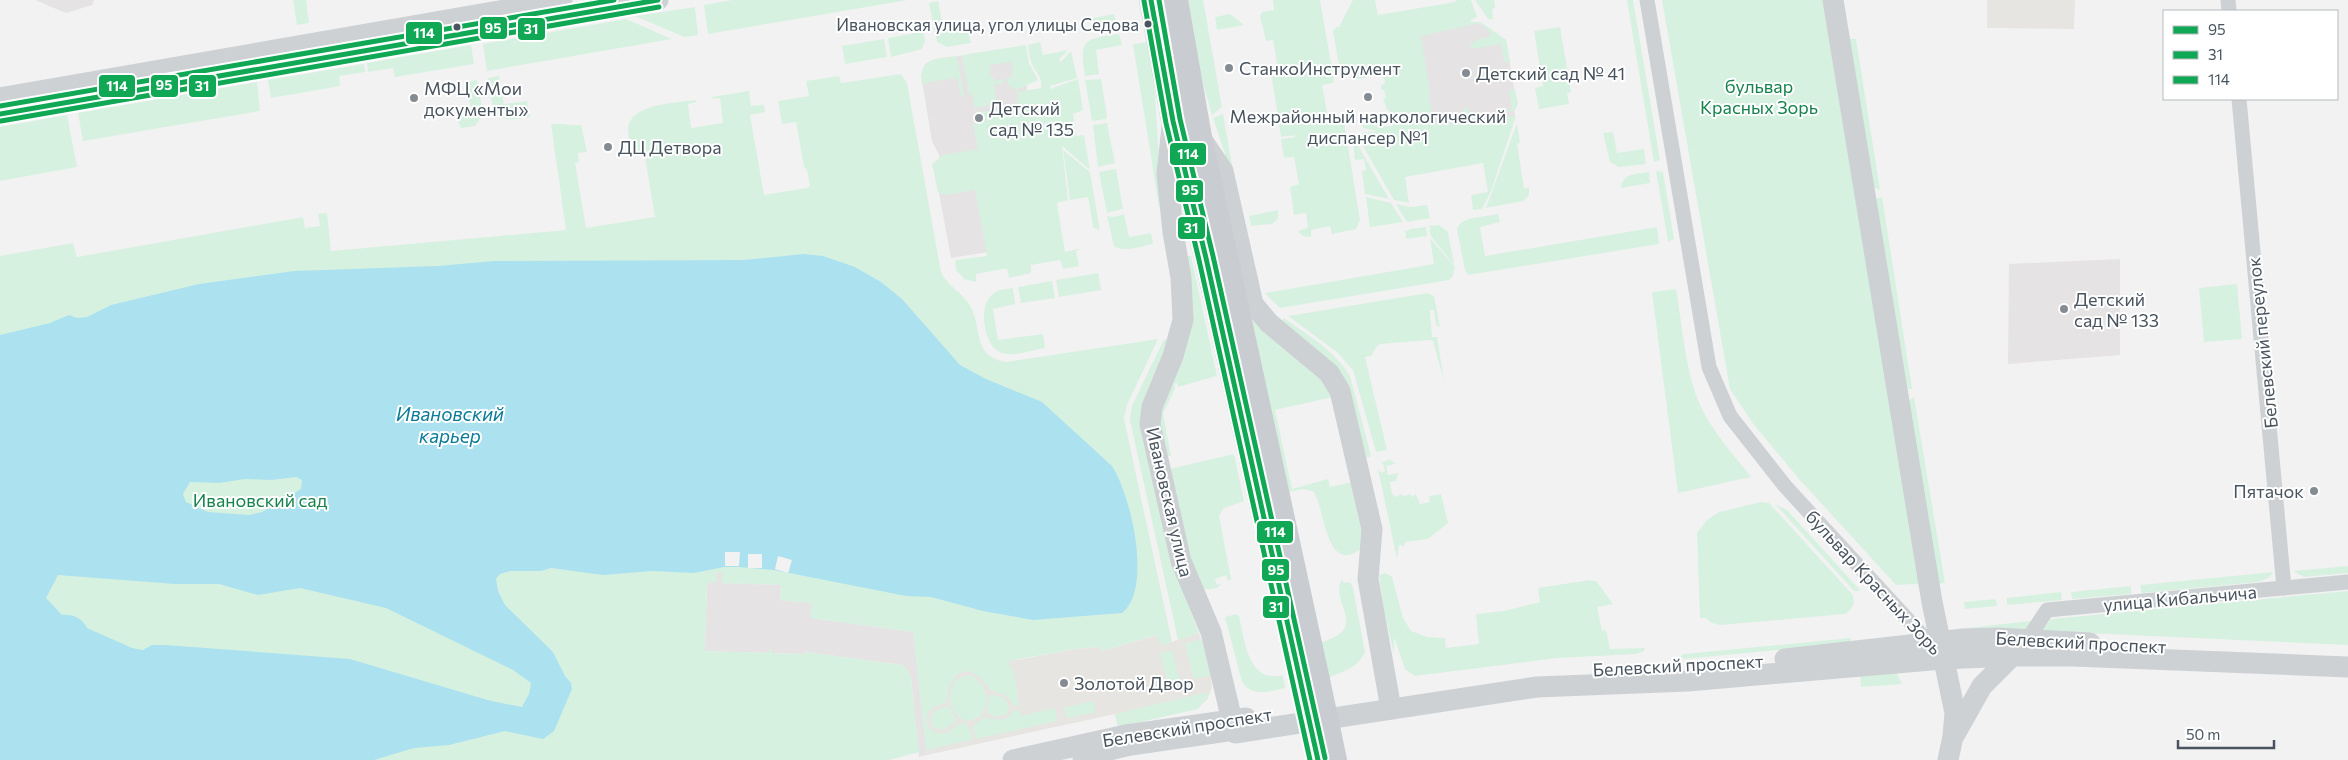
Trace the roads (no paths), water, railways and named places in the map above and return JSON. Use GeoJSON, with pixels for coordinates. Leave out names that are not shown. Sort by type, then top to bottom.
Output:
{"type":"FeatureCollection","features":[{"type":"Feature","properties":{"kind":"main road","name":"Ивановская улица"},"geometry":{"type":"LineString","coordinates":[[1151,0],[1173,121],[1198,227],[1309,682],[1335,760]]}},
{"type":"Feature","properties":{"kind":"main road","name":"Ивановская улица"},"geometry":{"type":"LineString","coordinates":[[1176,0],[1200,137],[1309,682],[1318,760]]}},
{"type":"Feature","properties":{"kind":"street"},"geometry":{"type":"LineString","coordinates":[[0,98],[562,0]]}},
{"type":"Feature","properties":{"kind":"street"},"geometry":{"type":"LineString","coordinates":[[0,114],[658,0]]}},
{"type":"Feature","properties":{"kind":"street","name":"бульвар Красных Зорь"},"geometry":{"type":"LineString","coordinates":[[1647,0],[1709,367],[1730,416],[1786,486],[1938,648]]}},
{"type":"Feature","properties":{"kind":"street","name":"бульвар Красных Зорь"},"geometry":{"type":"LineString","coordinates":[[1833,0],[1938,648]]}},
{"type":"Feature","properties":{"kind":"street","name":"Белевский переулок"},"geometry":{"type":"LineString","coordinates":[[2239,100],[2284,588]]}},
{"type":"Feature","properties":{"kind":"street","name":"Ивановская улица"},"geometry":{"type":"LineString","coordinates":[[1173,121],[1167,174],[1173,232],[1181,278],[1183,320],[1173,356],[1152,407],[1150,424],[1180,561],[1211,632],[1234,726]]}},
{"type":"Feature","properties":{"kind":"street","name":"Ивановская улица"},"geometry":{"type":"LineString","coordinates":[[1200,137],[1223,171],[1253,304],[1261,316],[1329,373],[1340,391],[1372,529],[1368,579],[1390,703]]}},
{"type":"Feature","properties":{"kind":"street"},"geometry":{"type":"LineString","coordinates":[[1173,232],[1182,221],[1190,221],[1198,227]]}},
{"type":"Feature","properties":{"kind":"street","name":"улица Кибальчича"},"geometry":{"type":"LineString","coordinates":[[2028,639],[2047,610],[2348,582]]}},
{"type":"Feature","properties":{"kind":"street","name":"Белевский проспект"},"geometry":{"type":"LineString","coordinates":[[1013,760],[1126,735],[1234,726],[1390,703],[1533,674],[1692,667],[1938,648],[1989,638],[2348,654]]}},
{"type":"Feature","properties":{"kind":"street"},"geometry":{"type":"LineString","coordinates":[[1938,648],[1955,713],[1948,760]]}},
{"type":"Feature","properties":{"kind":"street","name":"Белевский проспект"},"geometry":{"type":"LineString","coordinates":[[1938,648],[2012,656],[2073,656],[2348,667]]}},
{"type":"Feature","properties":{"kind":"street"},"geometry":{"type":"LineString","coordinates":[[1953,736],[1982,686],[2012,656]]}},
{"type":"Feature","properties":{"kind":"street","name":"Белевский проспект"},"geometry":{"type":"LineString","coordinates":[[1080,760],[1234,726]]}},
{"type":"Feature","properties":{"kind":"water","name":"Ивановский карьер"},"geometry":{"type":"Polygon","coordinates":[[[804,254],[823,256],[855,267],[881,282],[902,299],[960,365],[986,379],[1042,402],[1112,466],[1126,498],[1136,541],[1136,584],[1131,601],[1122,613],[1033,620],[983,611],[931,597],[906,596],[774,570],[739,567],[724,567],[694,573],[652,571],[603,575],[551,568],[541,571],[510,571],[500,574],[496,579],[498,591],[505,605],[553,652],[565,676],[571,683],[572,689],[554,731],[543,739],[505,731],[449,745],[414,748],[374,760],[0,760],[0,335],[50,323],[69,315],[77,318],[87,317],[111,305],[199,284],[294,271],[438,266],[494,261],[743,260],[804,254]],[[296,477],[271,480],[245,479],[219,483],[190,482],[183,494],[186,502],[208,512],[249,515],[262,512],[301,489],[302,480],[296,477]],[[58,575],[46,598],[62,615],[77,617],[87,628],[132,648],[143,650],[152,645],[166,645],[350,659],[491,701],[522,707],[529,694],[531,683],[513,670],[386,608],[300,588],[258,595],[219,584],[175,584],[58,575]]]}},
{"type":"Feature","properties":{"kind":"place","name":"Ивановская улица, угол улицы Седова"},"geometry":{"type":"Point","coordinates":[1148,24]}},
{"type":"Feature","properties":{"kind":"place","name":"СтанкоИнструмент"},"geometry":{"type":"Point","coordinates":[1229,68]}},
{"type":"Feature","properties":{"kind":"place","name":"Детский сад № 41"},"geometry":{"type":"Point","coordinates":[1466,73]}},
{"type":"Feature","properties":{"kind":"place","name":"Межрайонный наркологический диспансер №1"},"geometry":{"type":"Point","coordinates":[1368,97]}},
{"type":"Feature","properties":{"kind":"place","name":"МФЦ «Мои документы»"},"geometry":{"type":"Point","coordinates":[414,98]}},
{"type":"Feature","properties":{"kind":"place","name":"Детский сад № 135"},"geometry":{"type":"Point","coordinates":[979,118]}},
{"type":"Feature","properties":{"kind":"place","name":"ДЦ Детвора"},"geometry":{"type":"Point","coordinates":[608,147]}},
{"type":"Feature","properties":{"kind":"place","name":"Детский сад № 133"},"geometry":{"type":"Point","coordinates":[2064,309]}},
{"type":"Feature","properties":{"kind":"place","name":"Пятачок"},"geometry":{"type":"Point","coordinates":[2314,491]}},
{"type":"Feature","properties":{"kind":"place","name":"Золотой Двор"},"geometry":{"type":"Point","coordinates":[1064,683]}},
{"type":"Feature","properties":{"kind":"park label","name":"Ивановский сад"},"geometry":{"type":"Point","coordinates":[260,500]}}]}
